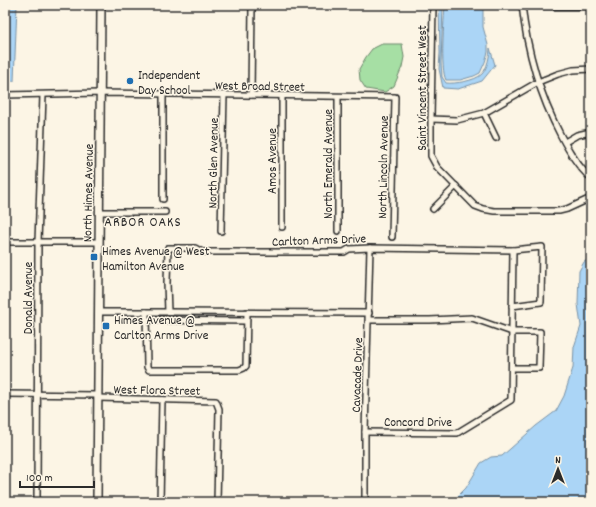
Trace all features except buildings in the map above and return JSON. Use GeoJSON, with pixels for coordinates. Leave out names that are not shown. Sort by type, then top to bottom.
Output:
{"type":"FeatureCollection","features":[{"type":"Feature","properties":{"kind":"street","name":"North Himes Avenue"},"geometry":{"type":"LineString","coordinates":[[97,502],[101,5]]}},
{"type":"Feature","properties":{"kind":"street"},"geometry":{"type":"LineString","coordinates":[[251,95],[252,5]]}},
{"type":"Feature","properties":{"kind":"street","name":"Saint Vincent Street West"},"geometry":{"type":"LineString","coordinates":[[433,5],[431,156],[437,167],[475,206],[483,209],[494,211],[559,211],[591,198]]}},
{"type":"Feature","properties":{"kind":"street"},"geometry":{"type":"LineString","coordinates":[[591,6],[522,5],[525,32],[538,82],[551,114],[565,142],[577,162],[591,178]]}},
{"type":"Feature","properties":{"kind":"street"},"geometry":{"type":"LineString","coordinates":[[431,120],[457,120],[484,113],[538,82],[573,70],[591,69]]}},
{"type":"Feature","properties":{"kind":"street","name":"West Broad Street"},"geometry":{"type":"LineString","coordinates":[[5,95],[163,94],[395,97]]}},
{"type":"Feature","properties":{"kind":"street"},"geometry":{"type":"LineString","coordinates":[[163,94],[163,199]]}},
{"type":"Feature","properties":{"kind":"street","name":"Donald Avenue"},"geometry":{"type":"LineString","coordinates":[[37,502],[38,242],[43,95]]}},
{"type":"Feature","properties":{"kind":"street","name":"North Glen Avenue"},"geometry":{"type":"LineString","coordinates":[[222,231],[224,95]]}},
{"type":"Feature","properties":{"kind":"street","name":"Amos Avenue"},"geometry":{"type":"LineString","coordinates":[[282,96],[282,227]]}},
{"type":"Feature","properties":{"kind":"street","name":"North Emerald Avenue"},"geometry":{"type":"LineString","coordinates":[[338,97],[338,231]]}},
{"type":"Feature","properties":{"kind":"street","name":"North Lincoln Avenue"},"geometry":{"type":"LineString","coordinates":[[392,237],[395,97]]}},
{"type":"Feature","properties":{"kind":"street"},"geometry":{"type":"LineString","coordinates":[[484,113],[496,138]]}},
{"type":"Feature","properties":{"kind":"street"},"geometry":{"type":"LineString","coordinates":[[565,142],[577,135],[591,132]]}},
{"type":"Feature","properties":{"kind":"street"},"geometry":{"type":"LineString","coordinates":[[433,209],[456,186]]}},
{"type":"Feature","properties":{"kind":"street"},"geometry":{"type":"LineString","coordinates":[[99,212],[165,212]]}},
{"type":"Feature","properties":{"kind":"street"},"geometry":{"type":"LineString","coordinates":[[5,242],[99,242]]}},
{"type":"Feature","properties":{"kind":"street","name":"Carlton Arms Drive"},"geometry":{"type":"LineString","coordinates":[[168,312],[168,248],[195,248],[202,252],[344,252],[349,249],[370,248],[513,250],[542,247],[541,302],[512,306]]}},
{"type":"Feature","properties":{"kind":"street","name":"Cavacade Drive"},"geometry":{"type":"LineString","coordinates":[[365,502],[365,432],[370,248]]}},
{"type":"Feature","properties":{"kind":"street"},"geometry":{"type":"LineString","coordinates":[[368,320],[472,318],[512,332],[540,332],[539,368],[512,368],[512,332],[512,306],[513,250]]}},
{"type":"Feature","properties":{"kind":"street"},"geometry":{"type":"LineString","coordinates":[[98,312],[369,312]]}},
{"type":"Feature","properties":{"kind":"street"},"geometry":{"type":"LineString","coordinates":[[146,312],[147,367],[150,370],[239,370],[244,368],[246,366],[247,312]]}},
{"type":"Feature","properties":{"kind":"street"},"geometry":{"type":"LineString","coordinates":[[146,320],[246,321]]}},
{"type":"Feature","properties":{"kind":"street","name":"Concord Drive"},"geometry":{"type":"LineString","coordinates":[[365,432],[457,433],[511,400],[512,368]]}},
{"type":"Feature","properties":{"kind":"street","name":"West Flora Street"},"geometry":{"type":"LineString","coordinates":[[5,394],[216,401],[219,409],[217,502]]}},
{"type":"Feature","properties":{"kind":"street"},"geometry":{"type":"LineString","coordinates":[[160,502],[162,400]]}},
{"type":"Feature","properties":{"kind":"green space"},"geometry":{"type":"Polygon","coordinates":[[[382,44],[402,44],[404,57],[402,67],[394,86],[385,92],[366,89],[360,80],[359,69],[372,49],[382,44]]]}},
{"type":"Feature","properties":{"kind":"water"},"geometry":{"type":"Polygon","coordinates":[[[5,5],[17,5],[14,81],[5,81],[5,5]]]}},
{"type":"Feature","properties":{"kind":"water"},"geometry":{"type":"Polygon","coordinates":[[[439,5],[443,5],[442,77],[446,83],[450,83],[465,82],[479,76],[484,72],[487,65],[490,48],[495,65],[482,81],[458,89],[443,88],[439,69],[439,5]]]}},
{"type":"Feature","properties":{"kind":"water"},"geometry":{"type":"Polygon","coordinates":[[[445,5],[483,5],[483,27],[488,45],[488,52],[480,73],[474,76],[460,80],[446,80],[443,66],[445,5]]]}},
{"type":"Feature","properties":{"kind":"water"},"geometry":{"type":"Polygon","coordinates":[[[591,258],[591,502],[454,502],[466,488],[481,463],[491,457],[502,456],[536,426],[556,411],[564,396],[573,368],[574,347],[581,326],[578,304],[579,271],[584,262],[591,258]]]}},
{"type":"Feature","properties":{"kind":"place","name":"Independent Day School"},"geometry":{"type":"Point","coordinates":[130,81]}},
{"type":"Feature","properties":{"kind":"place","name":"Himes Avenue @ West Hamilton Avenue"},"geometry":{"type":"Point","coordinates":[94,257]}},
{"type":"Feature","properties":{"kind":"place","name":"Himes Avenue @ Carlton Arms Drive"},"geometry":{"type":"Point","coordinates":[106,326]}},
{"type":"Feature","properties":{"kind":"district","name":"ARBOR OAKS"},"geometry":{"type":"Point","coordinates":[143,221]}}]}
